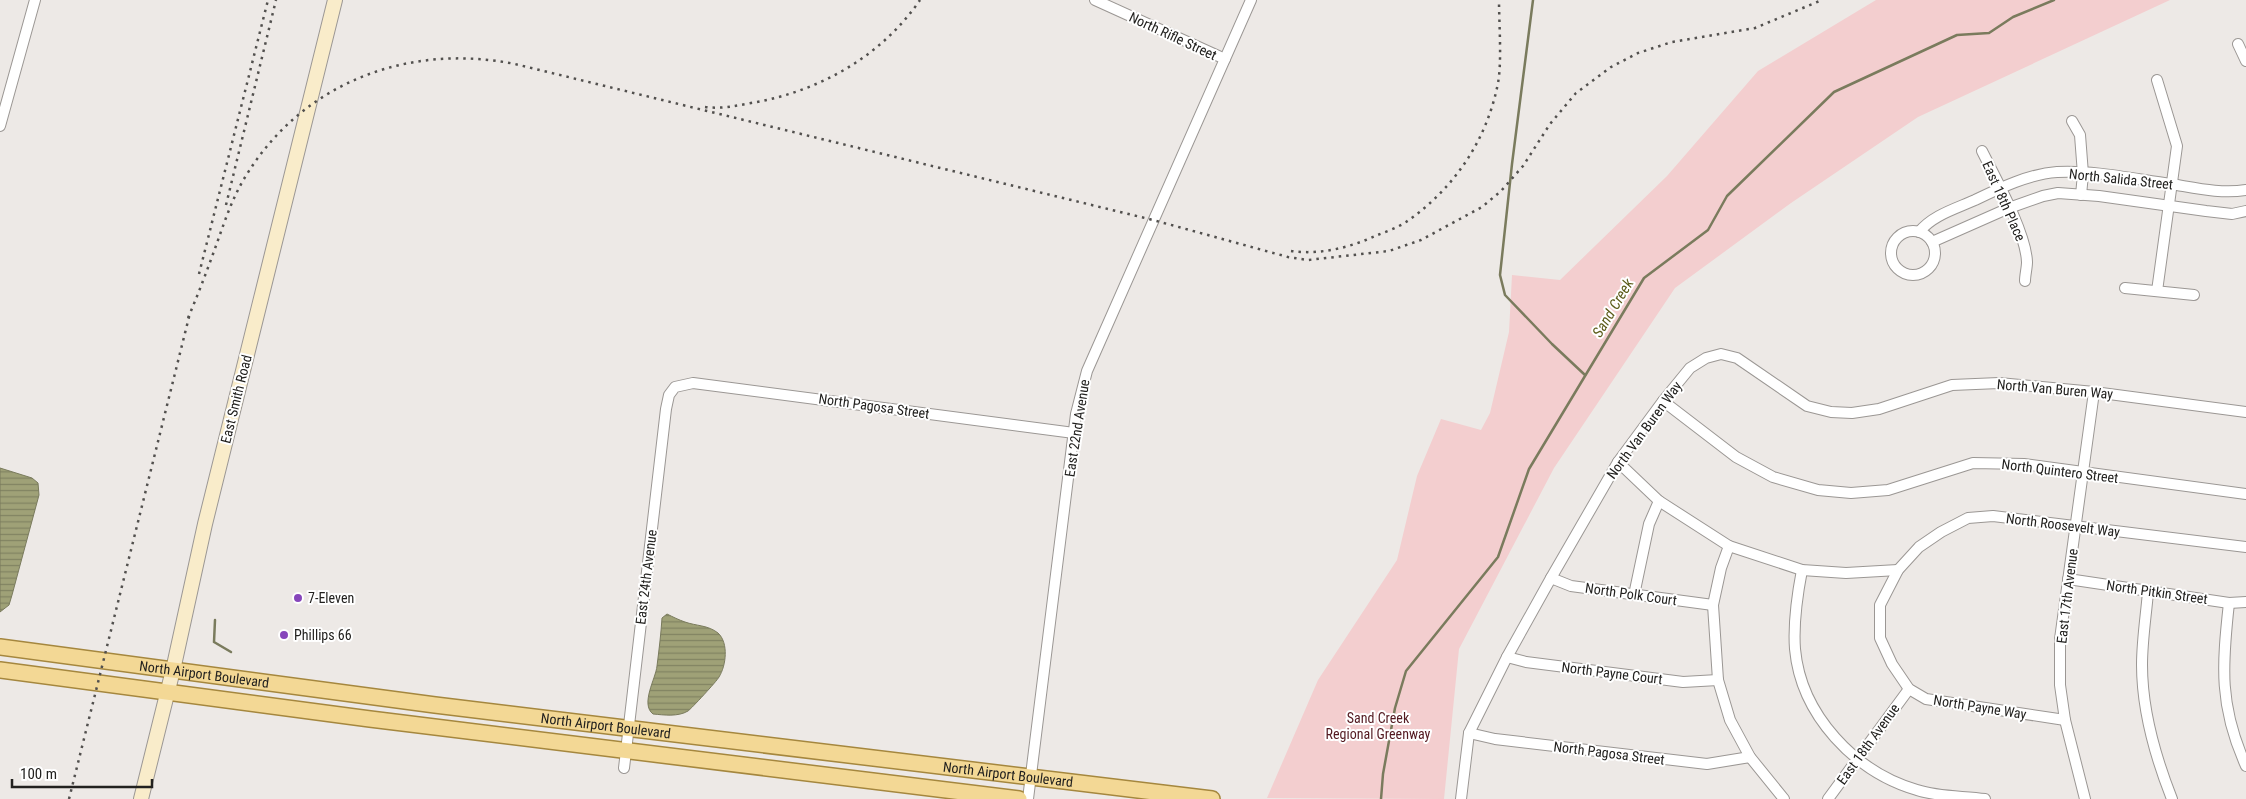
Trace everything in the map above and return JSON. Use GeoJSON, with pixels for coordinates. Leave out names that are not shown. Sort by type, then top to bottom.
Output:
{"type":"FeatureCollection","features":[{"type":"Feature","properties":{"kind":"main road","name":"North Airport Boulevard"},"geometry":{"type":"LineString","coordinates":[[0,647],[628,729],[1212,799]]}},
{"type":"Feature","properties":{"kind":"main road","name":"North Airport Boulevard"},"geometry":{"type":"LineString","coordinates":[[0,670],[168,693],[1019,799]]}},
{"type":"Feature","properties":{"kind":"street"},"geometry":{"type":"LineString","coordinates":[[0,126],[35,0]]}},
{"type":"Feature","properties":{"kind":"street","name":"East Smith Road"},"geometry":{"type":"LineString","coordinates":[[141,799],[168,693],[205,524],[335,0]]}},
{"type":"Feature","properties":{"kind":"street","name":"North Rifle Street"},"geometry":{"type":"LineString","coordinates":[[1095,0],[1224,59]]}},
{"type":"Feature","properties":{"kind":"street","name":"East 22nd Avenue"},"geometry":{"type":"LineString","coordinates":[[1028,799],[1074,433],[1082,387],[1091,356],[1251,0]]}},
{"type":"Feature","properties":{"kind":"street"},"geometry":{"type":"LineString","coordinates":[[2238,44],[2246,60]]}},
{"type":"Feature","properties":{"kind":"street"},"geometry":{"type":"LineString","coordinates":[[2157,80],[2177,146],[2157,290]]}},
{"type":"Feature","properties":{"kind":"street"},"geometry":{"type":"LineString","coordinates":[[2072,121],[2080,135],[2083,174],[2081,195]]}},
{"type":"Feature","properties":{"kind":"street","name":"East 18th Place"},"geometry":{"type":"LineString","coordinates":[[1982,152],[2001,188],[2023,242],[2027,262],[2025,281]]}},
{"type":"Feature","properties":{"kind":"street","name":"North Salida Street"},"geometry":{"type":"LineString","coordinates":[[2246,190],[2231,192],[2057,172],[2001,188],[1928,221],[1919,232],[1911,231],[1896,238],[1889,252],[1893,263],[1899,270],[1906,274],[1923,272],[1934,259],[1935,250],[1932,242],[2009,208],[2043,196],[2058,193],[2232,214],[2246,211]]}},
{"type":"Feature","properties":{"kind":"street"},"geometry":{"type":"LineString","coordinates":[[1919,232],[1927,236],[1932,242]]}},
{"type":"Feature","properties":{"kind":"street"},"geometry":{"type":"LineString","coordinates":[[2125,288],[2194,295]]}},
{"type":"Feature","properties":{"kind":"street","name":"North Van Buren Way"},"geometry":{"type":"LineString","coordinates":[[1462,799],[1468,733],[1507,657],[1618,462],[1663,400],[1690,368],[1706,358],[1721,354],[1737,358],[1808,406],[1830,412],[1852,413],[1879,409],[1952,384],[1999,383],[2094,392],[2246,412]]}},
{"type":"Feature","properties":{"kind":"street","name":"North Pagosa Street"},"geometry":{"type":"LineString","coordinates":[[675,387],[693,384],[1074,433]]}},
{"type":"Feature","properties":{"kind":"street","name":"East 24th Avenue"},"geometry":{"type":"LineString","coordinates":[[624,768],[666,408],[669,395],[675,387]]}},
{"type":"Feature","properties":{"kind":"street","name":"East 17th Avenue"},"geometry":{"type":"LineString","coordinates":[[2085,799],[2065,720],[2060,685],[2060,639],[2094,392]]}},
{"type":"Feature","properties":{"kind":"street","name":"North Quintero Street"},"geometry":{"type":"LineString","coordinates":[[1663,400],[1736,456],[1772,477],[1818,490],[1851,493],[1888,490],[1973,463],[2024,464],[2246,494]]}},
{"type":"Feature","properties":{"kind":"street"},"geometry":{"type":"LineString","coordinates":[[1618,462],[1659,501],[1729,546],[1802,570],[1846,573],[1898,570]]}},
{"type":"Feature","properties":{"kind":"street"},"geometry":{"type":"LineString","coordinates":[[1634,595],[1649,524],[1659,501]]}},
{"type":"Feature","properties":{"kind":"street","name":"North Roosevelt Way"},"geometry":{"type":"LineString","coordinates":[[1898,570],[1918,547],[1941,532],[1968,518],[1993,516],[2075,528],[2246,547]]}},
{"type":"Feature","properties":{"kind":"street"},"geometry":{"type":"LineString","coordinates":[[1729,546],[1720,568],[1712,605],[1718,680],[1730,720],[1750,757],[1784,799]]}},
{"type":"Feature","properties":{"kind":"street"},"geometry":{"type":"LineString","coordinates":[[1802,570],[1794,612],[1795,650],[1802,680],[1826,729],[1858,759],[1886,778],[1918,791],[1985,799]]}},
{"type":"Feature","properties":{"kind":"street","name":"North Payne Way"},"geometry":{"type":"LineString","coordinates":[[1898,570],[1880,605],[1880,638],[1892,664],[1909,689],[1926,699],[1946,703],[2065,720]]}},
{"type":"Feature","properties":{"kind":"street","name":"North Polk Court"},"geometry":{"type":"LineString","coordinates":[[1551,578],[1571,586],[1712,605]]}},
{"type":"Feature","properties":{"kind":"street","name":"North Pitkin Street"},"geometry":{"type":"LineString","coordinates":[[2068,579],[2228,603],[2246,602]]}},
{"type":"Feature","properties":{"kind":"street"},"geometry":{"type":"LineString","coordinates":[[2148,592],[2142,665],[2146,717],[2160,768],[2172,799]]}},
{"type":"Feature","properties":{"kind":"street"},"geometry":{"type":"LineString","coordinates":[[2228,603],[2223,660],[2226,709],[2237,745],[2246,766]]}},
{"type":"Feature","properties":{"kind":"street","name":"North Payne Court"},"geometry":{"type":"LineString","coordinates":[[1507,657],[1526,662],[1683,682],[1718,680]]}},
{"type":"Feature","properties":{"kind":"street","name":"East 18th Avenue"},"geometry":{"type":"LineString","coordinates":[[1828,799],[1909,689]]}},
{"type":"Feature","properties":{"kind":"street","name":"North Pagosa Street"},"geometry":{"type":"LineString","coordinates":[[1468,733],[1494,739],[1707,764],[1750,757]]}},
{"type":"Feature","properties":{"kind":"green space","name":"Sand Creek Regional Greenway"},"geometry":{"type":"Polygon","coordinates":[[[1876,0],[2170,0],[1918,117],[1791,203],[1675,288],[1554,468],[1459,649],[1444,799],[1267,798],[1318,680],[1397,560],[1417,476],[1441,419],[1481,430],[1490,413],[1509,332],[1512,275],[1560,280],[1667,176],[1758,71],[1876,0]]]}},
{"type":"Feature","properties":{"kind":"shaded area"},"geometry":{"type":"Polygon","coordinates":[[[0,468],[32,478],[38,483],[39,495],[9,605],[0,612],[0,468]]]}},
{"type":"Feature","properties":{"kind":"shaded area"},"geometry":{"type":"Polygon","coordinates":[[[667,614],[685,622],[714,630],[721,637],[725,648],[725,661],[717,680],[688,711],[675,715],[653,714],[649,710],[648,704],[657,666],[662,618],[667,614]]]}},
{"type":"Feature","properties":{"kind":"waterway"},"geometry":{"type":"LineString","coordinates":[[1533,0],[1500,275],[1505,295],[1585,375]]}},
{"type":"Feature","properties":{"kind":"waterway","name":"Sand Creek"},"geometry":{"type":"LineString","coordinates":[[1381,799],[1383,774],[1395,708],[1406,671],[1498,557],[1529,469],[1644,278],[1708,230],[1727,196],[1834,92],[1957,35],[1989,33],[2013,17],[2054,0]]}},
{"type":"Feature","properties":{"kind":"waterway"},"geometry":{"type":"LineString","coordinates":[[215,620],[214,642],[231,652]]}},
{"type":"Feature","properties":{"kind":"railway"},"geometry":{"type":"LineString","coordinates":[[199,274],[268,0]]}},
{"type":"Feature","properties":{"kind":"railway"},"geometry":{"type":"LineString","coordinates":[[226,205],[276,0]]}},
{"type":"Feature","properties":{"kind":"railway"},"geometry":{"type":"LineString","coordinates":[[705,107],[728,107],[776,98],[824,81],[846,69],[887,39],[920,0]]}},
{"type":"Feature","properties":{"kind":"railway"},"geometry":{"type":"LineString","coordinates":[[1291,251],[1334,250],[1395,228],[1423,209],[1453,179],[1477,143],[1493,104],[1500,64],[1499,0]]}},
{"type":"Feature","properties":{"kind":"railway"},"geometry":{"type":"LineString","coordinates":[[188,318],[236,193],[247,174],[271,142],[299,115],[330,93],[363,76],[399,65],[437,59],[476,59],[515,64],[1153,220],[1288,257],[1308,260],[1389,251],[1421,240],[1482,207],[1501,191],[1523,166],[1550,124],[1576,93],[1611,67],[1638,53],[1672,42],[1755,28],[1822,0]]}},
{"type":"Feature","properties":{"kind":"railway"},"geometry":{"type":"LineString","coordinates":[[69,799],[190,313]]}},
{"type":"Feature","properties":{"kind":"place","name":"7-Eleven"},"geometry":{"type":"Point","coordinates":[298,598]}},
{"type":"Feature","properties":{"kind":"place","name":"Phillips 66"},"geometry":{"type":"Point","coordinates":[284,635]}}]}
